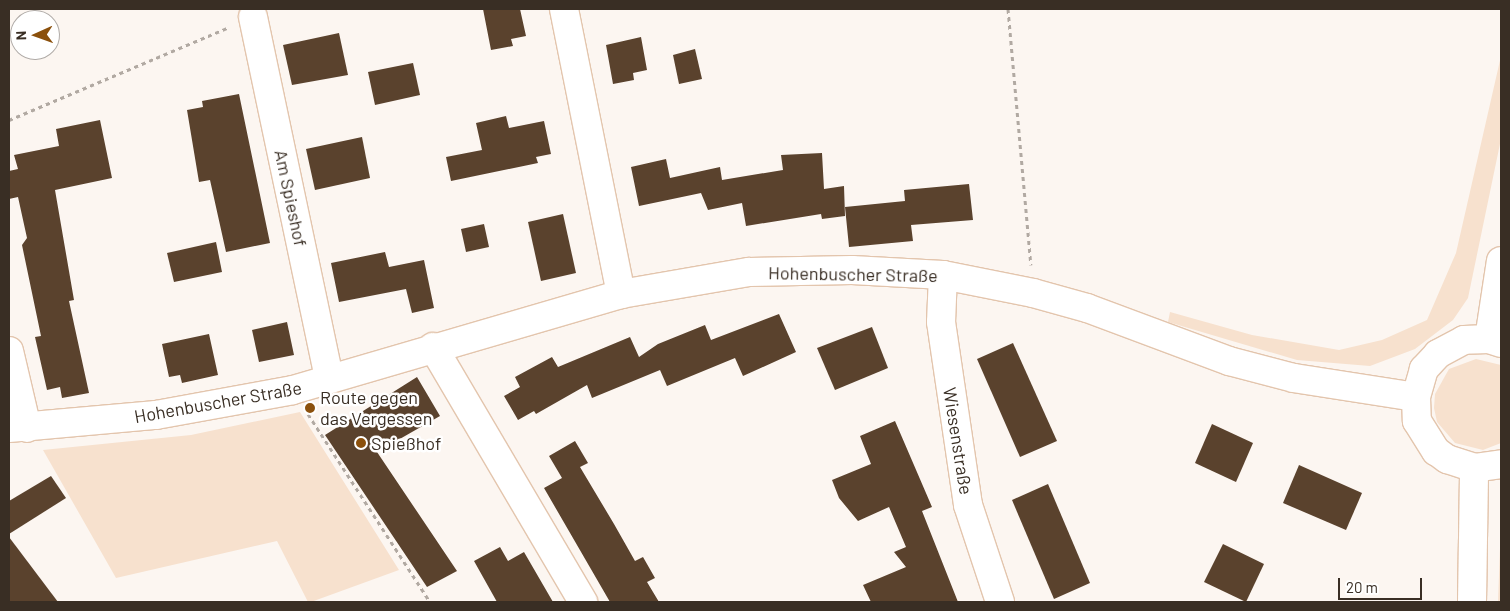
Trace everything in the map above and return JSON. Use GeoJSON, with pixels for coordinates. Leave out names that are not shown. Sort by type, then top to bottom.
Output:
{"type":"FeatureCollection","features":[{"type":"Feature","properties":{"kind":"street"},"geometry":{"type":"LineString","coordinates":[[564,9],[621,294]]}},
{"type":"Feature","properties":{"kind":"street","name":"Am Spieshof"},"geometry":{"type":"LineString","coordinates":[[253,17],[329,379]]}},
{"type":"Feature","properties":{"kind":"street"},"geometry":{"type":"LineString","coordinates":[[1501,261],[1495,341],[1464,340],[1438,354],[1424,369],[1416,397],[1417,421],[1436,451],[1447,459],[1474,468],[1501,464]]}},
{"type":"Feature","properties":{"kind":"street","name":"Hohenbuscher Straße"},"geometry":{"type":"LineString","coordinates":[[9,351],[18,428],[156,415],[293,390],[433,347],[621,294],[749,272],[852,270],[943,275],[1034,293],[1164,335],[1229,361],[1294,378],[1416,397]]}},
{"type":"Feature","properties":{"kind":"street","name":"Wiesenstraße"},"geometry":{"type":"LineString","coordinates":[[943,275],[941,322],[968,505],[1000,602]]}},
{"type":"Feature","properties":{"kind":"street"},"geometry":{"type":"LineString","coordinates":[[433,347],[583,602]]}},
{"type":"Feature","properties":{"kind":"street"},"geometry":{"type":"LineString","coordinates":[[1472,602],[1474,468]]}},
{"type":"Feature","properties":{"kind":"path"},"geometry":{"type":"LineString","coordinates":[[1008,9],[1034,293]]}},
{"type":"Feature","properties":{"kind":"path"},"geometry":{"type":"LineString","coordinates":[[9,120],[253,17]]}},
{"type":"Feature","properties":{"kind":"path"},"geometry":{"type":"LineString","coordinates":[[293,390],[430,602]]}},
{"type":"Feature","properties":{"kind":"shaded area"},"geometry":{"type":"Polygon","coordinates":[[[1501,56],[1501,139],[1468,298],[1453,320],[1415,349],[1370,366],[1297,360],[1168,322],[1170,312],[1252,335],[1339,350],[1382,340],[1427,320],[1456,253],[1501,56]]]}},
{"type":"Feature","properties":{"kind":"shaded area"},"geometry":{"type":"Polygon","coordinates":[[[1476,359],[1501,365],[1501,443],[1483,450],[1455,443],[1437,422],[1434,408],[1435,394],[1449,369],[1476,359]]]}},
{"type":"Feature","properties":{"kind":"shaded area"},"geometry":{"type":"Polygon","coordinates":[[[300,412],[399,570],[311,602],[308,602],[277,541],[116,578],[43,450],[191,435],[300,412]]]}},
{"type":"Feature","properties":{"kind":"shaded area"},"geometry":{"type":"Polygon","coordinates":[[[1501,521],[1501,602],[1498,602],[1501,521]]]}},
{"type":"Feature","properties":{"kind":"building"},"geometry":{"type":"Polygon","coordinates":[[[483,9],[520,9],[526,36],[511,39],[513,46],[491,50],[483,9]]]}},
{"type":"Feature","properties":{"kind":"building"},"geometry":{"type":"Polygon","coordinates":[[[339,33],[348,75],[292,85],[283,45],[339,33]]]}},
{"type":"Feature","properties":{"kind":"building"},"geometry":{"type":"Polygon","coordinates":[[[641,37],[647,70],[633,73],[634,80],[613,84],[606,45],[641,37]]]}},
{"type":"Feature","properties":{"kind":"building"},"geometry":{"type":"Polygon","coordinates":[[[695,49],[702,79],[679,84],[673,55],[695,49]]]}},
{"type":"Feature","properties":{"kind":"building"},"geometry":{"type":"Polygon","coordinates":[[[413,63],[420,95],[375,105],[368,72],[413,63]]]}},
{"type":"Feature","properties":{"kind":"building"},"geometry":{"type":"Polygon","coordinates":[[[239,94],[270,243],[226,252],[210,180],[199,182],[187,110],[203,107],[202,101],[239,94]]]}},
{"type":"Feature","properties":{"kind":"building"},"geometry":{"type":"Polygon","coordinates":[[[506,116],[509,128],[544,121],[551,154],[536,157],[538,163],[451,181],[446,157],[482,150],[476,123],[506,116]]]}},
{"type":"Feature","properties":{"kind":"building"},"geometry":{"type":"Polygon","coordinates":[[[100,120],[112,178],[55,190],[74,300],[69,301],[89,393],[62,398],[60,387],[47,390],[35,337],[41,336],[22,245],[27,238],[18,197],[9,199],[9,171],[18,169],[14,155],[59,146],[56,129],[100,120]]]}},
{"type":"Feature","properties":{"kind":"building"},"geometry":{"type":"Polygon","coordinates":[[[362,137],[370,178],[315,190],[306,149],[362,137]]]}},
{"type":"Feature","properties":{"kind":"building"},"geometry":{"type":"Polygon","coordinates":[[[822,153],[824,189],[844,186],[845,216],[822,219],[821,214],[746,226],[742,203],[708,210],[701,193],[639,206],[631,167],[666,159],[670,178],[720,167],[722,180],[783,170],[781,155],[822,153]]]}},
{"type":"Feature","properties":{"kind":"building"},"geometry":{"type":"Polygon","coordinates":[[[969,184],[973,220],[911,225],[913,241],[849,247],[845,207],[905,201],[904,190],[969,184]]]}},
{"type":"Feature","properties":{"kind":"building"},"geometry":{"type":"Polygon","coordinates":[[[563,214],[576,273],[541,281],[528,222],[563,214]]]}},
{"type":"Feature","properties":{"kind":"building"},"geometry":{"type":"Polygon","coordinates":[[[484,224],[489,247],[466,252],[461,229],[484,224]]]}},
{"type":"Feature","properties":{"kind":"building"},"geometry":{"type":"Polygon","coordinates":[[[216,242],[222,272],[174,282],[167,253],[216,242]]]}},
{"type":"Feature","properties":{"kind":"building"},"geometry":{"type":"Polygon","coordinates":[[[385,252],[389,267],[424,260],[434,308],[412,313],[406,289],[339,302],[331,263],[385,252]]]}},
{"type":"Feature","properties":{"kind":"building"},"geometry":{"type":"Polygon","coordinates":[[[779,314],[796,352],[743,376],[735,358],[667,386],[660,370],[592,398],[587,385],[536,414],[534,411],[518,420],[504,396],[520,387],[515,377],[552,357],[558,367],[630,337],[639,357],[658,344],[705,325],[711,340],[779,314]]]}},
{"type":"Feature","properties":{"kind":"building"},"geometry":{"type":"Polygon","coordinates":[[[287,322],[294,355],[259,362],[252,330],[287,322]]]}},
{"type":"Feature","properties":{"kind":"building"},"geometry":{"type":"Polygon","coordinates":[[[872,327],[888,368],[835,390],[817,348],[872,327]]]}},
{"type":"Feature","properties":{"kind":"building"},"geometry":{"type":"Polygon","coordinates":[[[209,334],[218,375],[182,383],[180,375],[169,377],[162,344],[209,334]]]}},
{"type":"Feature","properties":{"kind":"building"},"geometry":{"type":"Polygon","coordinates":[[[1013,343],[1057,441],[1020,457],[977,359],[1013,343]]]}},
{"type":"Feature","properties":{"kind":"building","name":"Spießhof"},"geometry":{"type":"Polygon","coordinates":[[[417,377],[440,416],[377,452],[457,571],[427,587],[325,435],[417,377]]]}},
{"type":"Feature","properties":{"kind":"building"},"geometry":{"type":"Polygon","coordinates":[[[895,421],[932,507],[922,511],[958,602],[871,602],[863,585],[906,567],[894,552],[906,547],[889,507],[858,521],[839,498],[832,480],[871,464],[860,436],[895,421]]]}},
{"type":"Feature","properties":{"kind":"building"},"geometry":{"type":"Polygon","coordinates":[[[1212,424],[1253,443],[1236,482],[1195,463],[1212,424]]]}},
{"type":"Feature","properties":{"kind":"building"},"geometry":{"type":"Polygon","coordinates":[[[575,441],[588,463],[580,467],[635,561],[643,557],[655,578],[647,582],[659,602],[610,602],[544,488],[562,478],[549,456],[575,441]]]}},
{"type":"Feature","properties":{"kind":"building"},"geometry":{"type":"Polygon","coordinates":[[[1299,465],[1362,493],[1346,530],[1283,503],[1299,465]]]}},
{"type":"Feature","properties":{"kind":"building"},"geometry":{"type":"Polygon","coordinates":[[[51,476],[66,498],[9,534],[9,501],[51,476]]]}},
{"type":"Feature","properties":{"kind":"building"},"geometry":{"type":"Polygon","coordinates":[[[1048,484],[1090,583],[1054,599],[1012,500],[1048,484]]]}},
{"type":"Feature","properties":{"kind":"building"},"geometry":{"type":"Polygon","coordinates":[[[9,537],[58,602],[9,602],[9,537]]]}},
{"type":"Feature","properties":{"kind":"building"},"geometry":{"type":"Polygon","coordinates":[[[1223,544],[1264,564],[1246,602],[1204,582],[1223,544]]]}},
{"type":"Feature","properties":{"kind":"building"},"geometry":{"type":"Polygon","coordinates":[[[500,547],[508,561],[524,552],[553,602],[497,602],[474,561],[500,547]]]}},
{"type":"Feature","properties":{"kind":"place","name":"Route gegen das Vergessen"},"geometry":{"type":"Point","coordinates":[310,408]}},
{"type":"Feature","properties":{"kind":"place","name":"Spießhof"},"geometry":{"type":"Point","coordinates":[361,443]}}]}
